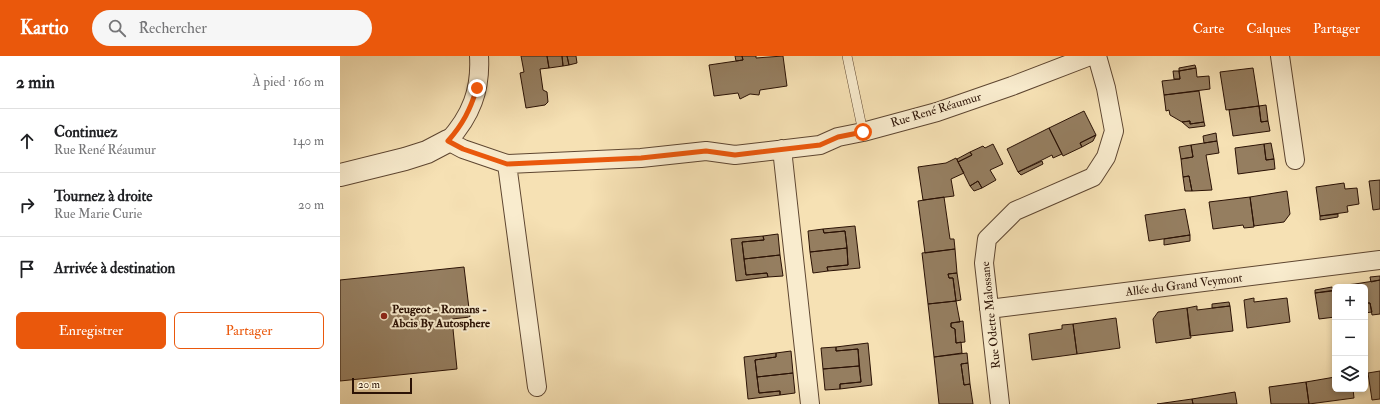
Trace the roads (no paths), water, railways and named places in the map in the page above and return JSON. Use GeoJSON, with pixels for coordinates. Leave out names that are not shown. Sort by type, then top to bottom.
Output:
{"type":"FeatureCollection","features":[{"type":"Feature","properties":{"kind":"street"},"geometry":{"type":"LineString","coordinates":[[340,175],[405,159],[427,152],[448,141],[459,129],[470,110],[477,88],[479,68],[478,56]]}},
{"type":"Feature","properties":{"kind":"street","name":"Rue René Réaumur"},"geometry":{"type":"LineString","coordinates":[[448,141],[463,149],[507,164],[641,158],[706,151],[735,155],[820,145],[838,137],[863,132],[937,112],[1012,86],[1090,56]]}},
{"type":"Feature","properties":{"kind":"street","name":"Rue Odette Malossane"},"geometry":{"type":"LineString","coordinates":[[1000,404],[984,263],[988,240],[1015,211],[1093,177],[1106,157],[1114,131],[1106,88],[1097,56]]}},
{"type":"Feature","properties":{"kind":"street"},"geometry":{"type":"LineString","coordinates":[[1280,56],[1295,160]]}},
{"type":"Feature","properties":{"kind":"street"},"geometry":{"type":"LineString","coordinates":[[782,149],[810,404]]}},
{"type":"Feature","properties":{"kind":"street"},"geometry":{"type":"LineString","coordinates":[[507,164],[537,387]]}},
{"type":"Feature","properties":{"kind":"street","name":"Allée du Grand Veymont"},"geometry":{"type":"LineString","coordinates":[[989,309],[1380,260]]}},
{"type":"Feature","properties":{"kind":"lane"},"geometry":{"type":"LineString","coordinates":[[847,56],[863,132]]}},
{"type":"Feature","properties":{"kind":"place","name":"Peugeot - Romans - Abcis By Autosphere"},"geometry":{"type":"Point","coordinates":[384,316]}}]}
